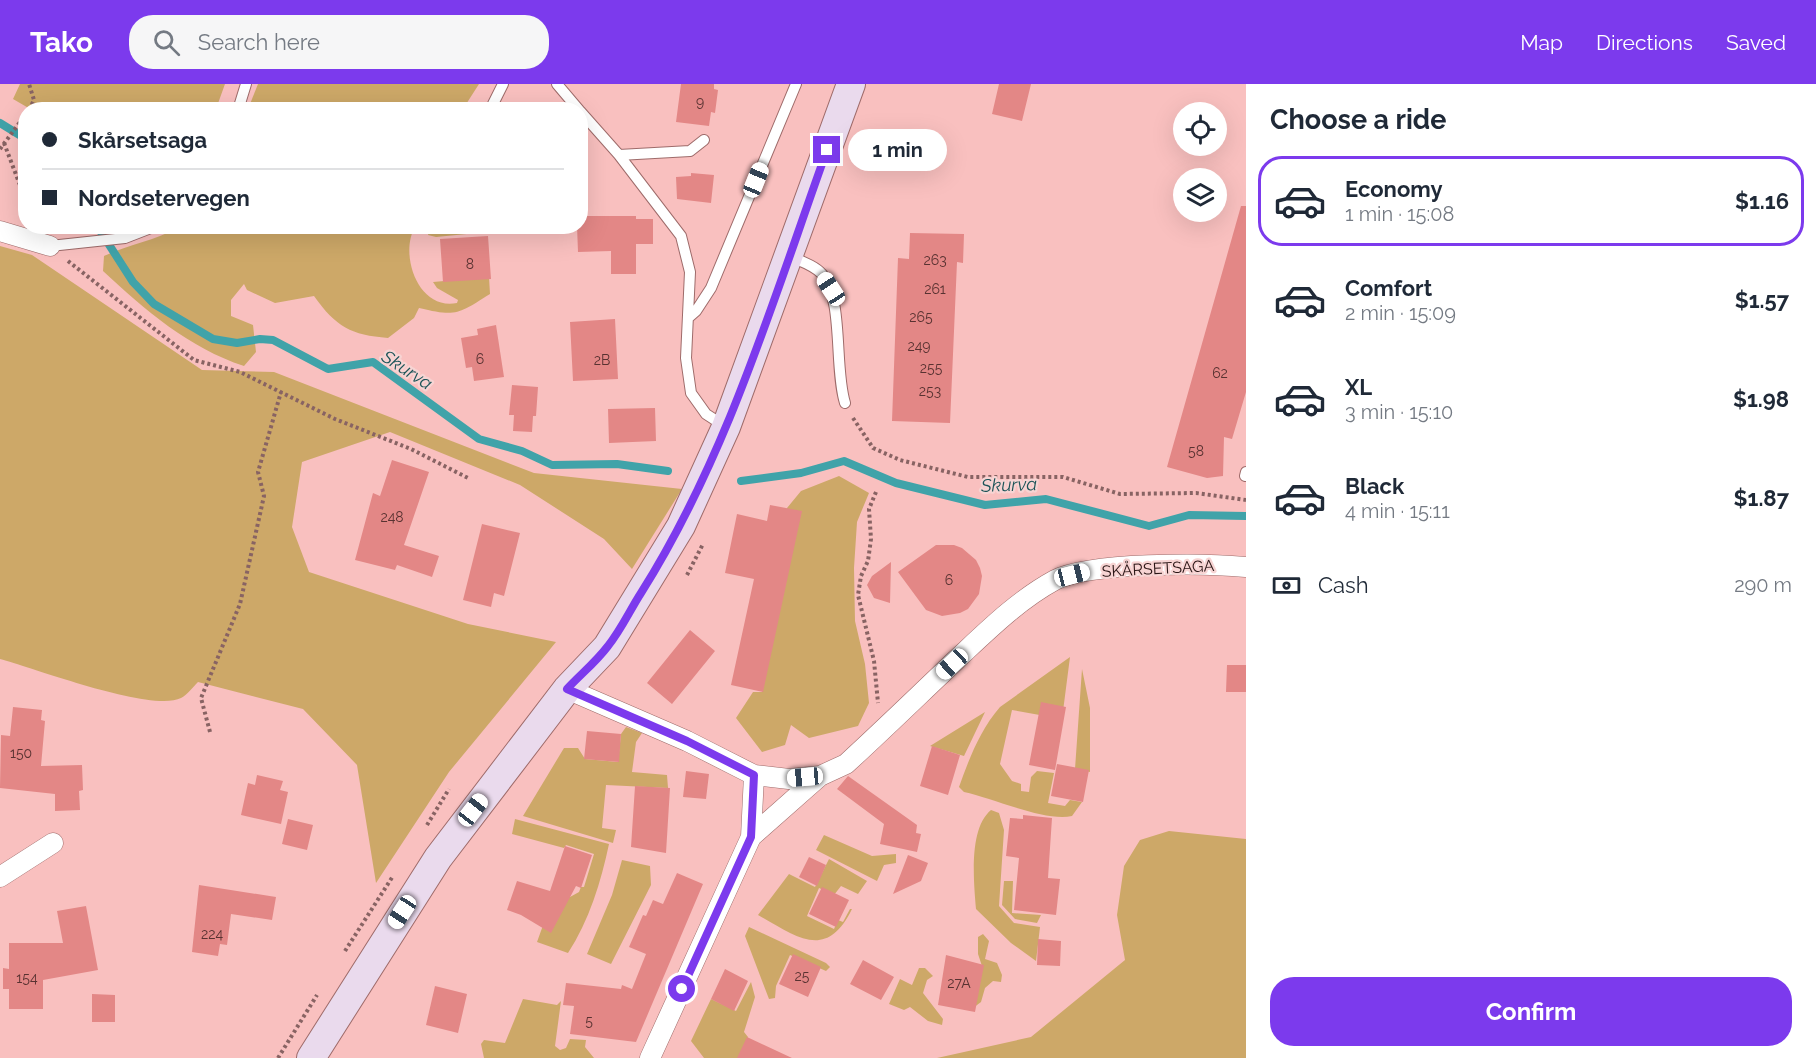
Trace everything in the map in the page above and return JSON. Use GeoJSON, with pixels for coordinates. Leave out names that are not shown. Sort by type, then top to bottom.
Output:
{"type":"FeatureCollection","features":[{"type":"Feature","properties":{"kind":"main road"},"geometry":{"type":"LineString","coordinates":[[311,1058],[438,858],[567,689],[607,647],[658,567],[697,493],[726,427],[851,84]]}},
{"type":"Feature","properties":{"kind":"street"},"geometry":{"type":"LineString","coordinates":[[0,231],[50,246]]}},
{"type":"Feature","properties":{"kind":"street","name":"SKÅRSETSAGA"},"geometry":{"type":"LineString","coordinates":[[751,837],[820,776],[846,764],[983,634],[1022,602],[1057,579],[1087,571],[1172,565],[1246,567]]}},
{"type":"Feature","properties":{"kind":"street","name":"SKÅRSETSAGA"},"geometry":{"type":"LineString","coordinates":[[567,689],[687,741],[754,775],[789,779],[820,776]]}},
{"type":"Feature","properties":{"kind":"street","name":"SKÅRSETSAGA"},"geometry":{"type":"LineString","coordinates":[[650,1058],[751,837],[754,775]]}},
{"type":"Feature","properties":{"kind":"street"},"geometry":{"type":"LineString","coordinates":[[0,877],[53,843]]}},
{"type":"Feature","properties":{"kind":"lane"},"geometry":{"type":"LineString","coordinates":[[240,102],[246,84]]}},
{"type":"Feature","properties":{"kind":"lane"},"geometry":{"type":"LineString","coordinates":[[494,102],[503,84]]}},
{"type":"Feature","properties":{"kind":"lane"},"geometry":{"type":"LineString","coordinates":[[557,84],[573,102]]}},
{"type":"Feature","properties":{"kind":"lane"},"geometry":{"type":"LineString","coordinates":[[688,318],[696,311],[715,280],[796,84]]}},
{"type":"Feature","properties":{"kind":"lane"},"geometry":{"type":"LineString","coordinates":[[588,119],[619,155],[681,236],[690,272],[686,358],[691,393],[706,414],[726,427]]}},
{"type":"Feature","properties":{"kind":"lane"},"geometry":{"type":"LineString","coordinates":[[619,155],[690,151],[704,140]]}},
{"type":"Feature","properties":{"kind":"lane"},"geometry":{"type":"LineString","coordinates":[[50,246],[78,244],[133,234]]}},
{"type":"Feature","properties":{"kind":"lane"},"geometry":{"type":"LineString","coordinates":[[789,256],[821,273],[831,289],[838,348],[839,383],[845,403]]}},
{"type":"Feature","properties":{"kind":"path"},"geometry":{"type":"LineString","coordinates":[[29,84],[33,102]]}},
{"type":"Feature","properties":{"kind":"path"},"geometry":{"type":"LineString","coordinates":[[0,149],[18,124]]}},
{"type":"Feature","properties":{"kind":"path"},"geometry":{"type":"LineString","coordinates":[[4,143],[18,180]]}},
{"type":"Feature","properties":{"kind":"path"},"geometry":{"type":"LineString","coordinates":[[50,246],[194,360],[240,372],[335,419],[411,449],[470,478]]}},
{"type":"Feature","properties":{"kind":"path"},"geometry":{"type":"LineString","coordinates":[[210,732],[201,698],[240,604],[264,496],[258,472],[281,392]]}},
{"type":"Feature","properties":{"kind":"path"},"geometry":{"type":"LineString","coordinates":[[845,403],[873,448],[900,460],[968,477],[1063,477],[1120,494],[1196,493],[1246,500]]}},
{"type":"Feature","properties":{"kind":"path"},"geometry":{"type":"LineString","coordinates":[[875,736],[878,693],[858,595],[861,576],[868,561],[869,509],[876,492]]}},
{"type":"Feature","properties":{"kind":"shaded area"},"geometry":{"type":"Polygon","coordinates":[[[20,84],[225,84],[219,102],[18,102],[13,99],[20,84]]]}},
{"type":"Feature","properties":{"kind":"shaded area"},"geometry":{"type":"Polygon","coordinates":[[[258,84],[479,84],[467,102],[251,102],[258,84]]]}},
{"type":"Feature","properties":{"kind":"shaded area"},"geometry":{"type":"Polygon","coordinates":[[[165,234],[412,234],[409,251],[411,265],[422,290],[432,298],[443,303],[457,303],[458,300],[437,288],[433,282],[489,277],[490,294],[457,312],[419,308],[414,318],[388,338],[364,335],[345,328],[322,307],[314,296],[275,303],[247,290],[244,284],[231,300],[231,316],[253,325],[256,352],[244,366],[186,338],[135,300],[103,271],[104,256],[165,234]]]}},
{"type":"Feature","properties":{"kind":"shaded area"},"geometry":{"type":"Polygon","coordinates":[[[428,234],[467,234],[436,237],[428,234]]]}},
{"type":"Feature","properties":{"kind":"shaded area"},"geometry":{"type":"Polygon","coordinates":[[[0,246],[32,255],[202,370],[274,372],[534,473],[682,489],[632,569],[604,539],[520,485],[390,432],[302,462],[292,527],[309,572],[468,624],[556,642],[449,772],[376,883],[357,765],[303,709],[198,682],[181,698],[166,701],[145,700],[92,688],[0,659],[0,246]]]}},
{"type":"Feature","properties":{"kind":"shaded area"},"geometry":{"type":"Polygon","coordinates":[[[839,476],[869,493],[857,522],[854,568],[855,621],[865,664],[869,703],[858,726],[809,738],[791,725],[785,745],[762,752],[736,718],[753,692],[762,692],[787,508],[801,491],[839,476]]]}},
{"type":"Feature","properties":{"kind":"shaded area"},"geometry":{"type":"Polygon","coordinates":[[[1070,657],[1062,719],[1012,710],[1000,764],[1012,781],[1021,784],[1021,791],[1029,792],[1031,777],[1037,771],[1054,773],[1048,803],[1065,806],[1070,800],[1082,802],[1072,816],[1048,816],[1034,813],[964,792],[959,787],[967,766],[981,735],[1000,707],[1070,657]]]}},
{"type":"Feature","properties":{"kind":"shaded area"},"geometry":{"type":"Polygon","coordinates":[[[1082,669],[1090,708],[1090,772],[1075,769],[1082,669]]]}},
{"type":"Feature","properties":{"kind":"shaded area"},"geometry":{"type":"Polygon","coordinates":[[[985,712],[964,756],[930,746],[985,712]]]}},
{"type":"Feature","properties":{"kind":"shaded area"},"geometry":{"type":"Polygon","coordinates":[[[626,727],[642,733],[636,742],[632,772],[667,775],[668,788],[606,785],[602,828],[616,830],[613,843],[523,816],[564,748],[578,748],[585,759],[618,762],[621,734],[626,727]]]}},
{"type":"Feature","properties":{"kind":"shaded area"},"geometry":{"type":"Polygon","coordinates":[[[991,810],[999,813],[1004,830],[999,906],[1014,923],[1040,927],[1036,961],[1011,943],[976,909],[974,857],[976,843],[984,819],[991,810]]]}},
{"type":"Feature","properties":{"kind":"shaded area"},"geometry":{"type":"Polygon","coordinates":[[[515,819],[609,844],[593,901],[568,953],[537,942],[555,892],[570,897],[579,892],[581,887],[584,887],[594,854],[566,845],[564,848],[512,834],[515,819]]]}},
{"type":"Feature","properties":{"kind":"shaded area"},"geometry":{"type":"Polygon","coordinates":[[[1169,831],[1246,839],[1246,1058],[937,1058],[1031,1037],[1125,960],[1117,915],[1124,866],[1140,840],[1169,831]]]}},
{"type":"Feature","properties":{"kind":"shaded area"},"geometry":{"type":"Polygon","coordinates":[[[824,835],[872,856],[896,854],[896,863],[884,865],[877,881],[816,850],[824,835]]]}},
{"type":"Feature","properties":{"kind":"shaded area"},"geometry":{"type":"Polygon","coordinates":[[[829,859],[867,881],[858,894],[841,886],[834,895],[819,888],[807,916],[834,929],[838,920],[843,922],[852,909],[842,925],[832,935],[821,940],[810,940],[785,930],[758,915],[789,874],[815,887],[829,859]]]}},
{"type":"Feature","properties":{"kind":"shaded area"},"geometry":{"type":"Polygon","coordinates":[[[622,860],[650,866],[651,885],[611,964],[587,954],[612,895],[622,860]]]}},
{"type":"Feature","properties":{"kind":"shaded area"},"geometry":{"type":"Polygon","coordinates":[[[1004,881],[1013,881],[1012,913],[1041,915],[1037,923],[1015,919],[1002,905],[1004,881]]]}},
{"type":"Feature","properties":{"kind":"shaded area"},"geometry":{"type":"Polygon","coordinates":[[[749,927],[826,963],[830,967],[826,971],[790,955],[776,986],[775,998],[769,999],[745,936],[749,927]]]}},
{"type":"Feature","properties":{"kind":"shaded area"},"geometry":{"type":"Polygon","coordinates":[[[983,934],[989,941],[985,959],[997,963],[1002,975],[1001,982],[993,981],[985,988],[981,1002],[973,1008],[982,966],[978,954],[978,937],[983,934]]]}},
{"type":"Feature","properties":{"kind":"shaded area"},"geometry":{"type":"Polygon","coordinates":[[[919,968],[925,968],[933,976],[927,980],[923,993],[943,1019],[942,1025],[928,1021],[910,1007],[904,1010],[889,1004],[900,979],[912,985],[919,968]]]}},
{"type":"Feature","properties":{"kind":"shaded area"},"geometry":{"type":"Polygon","coordinates":[[[751,982],[755,997],[744,1032],[748,1037],[739,1058],[704,1058],[691,1041],[711,999],[736,1011],[751,982]]]}},
{"type":"Feature","properties":{"kind":"shaded area"},"geometry":{"type":"Polygon","coordinates":[[[523,999],[557,1005],[561,1001],[555,1046],[560,1050],[566,1048],[570,1039],[586,1040],[585,1047],[594,1058],[484,1058],[481,1044],[484,1040],[505,1043],[523,999]]]}},
{"type":"Feature","properties":{"kind":"building"},"geometry":{"type":"Polygon","coordinates":[[[681,84],[714,84],[714,89],[718,90],[715,113],[711,112],[709,126],[676,122],[681,84]]]}},
{"type":"Feature","properties":{"kind":"building"},"geometry":{"type":"Polygon","coordinates":[[[999,84],[1031,84],[1022,121],[992,114],[999,84]]]}},
{"type":"Feature","properties":{"kind":"building"},"geometry":{"type":"Polygon","coordinates":[[[691,173],[714,175],[711,203],[677,199],[676,177],[691,176],[691,173]]]}},
{"type":"Feature","properties":{"kind":"building"},"geometry":{"type":"Polygon","coordinates":[[[1241,206],[1246,206],[1246,392],[1232,439],[1224,437],[1223,476],[1207,478],[1167,467],[1241,206]]]}},
{"type":"Feature","properties":{"kind":"building"},"geometry":{"type":"Polygon","coordinates":[[[588,216],[636,216],[636,219],[653,219],[653,244],[636,244],[636,274],[611,274],[611,251],[578,252],[577,234],[588,234],[588,216]]]}},
{"type":"Feature","properties":{"kind":"building"},"geometry":{"type":"Polygon","coordinates":[[[910,233],[964,234],[963,263],[957,262],[950,423],[892,421],[898,258],[909,259],[910,233]]]}},
{"type":"Feature","properties":{"kind":"building"},"geometry":{"type":"Polygon","coordinates":[[[488,236],[491,279],[443,282],[440,239],[488,236]]]}},
{"type":"Feature","properties":{"kind":"building"},"geometry":{"type":"Polygon","coordinates":[[[615,319],[618,379],[573,381],[570,322],[615,319]]]}},
{"type":"Feature","properties":{"kind":"building"},"geometry":{"type":"Polygon","coordinates":[[[496,325],[504,377],[474,381],[472,367],[466,368],[461,338],[478,335],[477,329],[496,325]]]}},
{"type":"Feature","properties":{"kind":"building"},"geometry":{"type":"Polygon","coordinates":[[[512,385],[538,387],[536,416],[533,416],[532,432],[513,431],[514,415],[509,415],[512,385]]]}},
{"type":"Feature","properties":{"kind":"building"},"geometry":{"type":"Polygon","coordinates":[[[655,408],[656,441],[609,443],[608,409],[655,408]]]}},
{"type":"Feature","properties":{"kind":"building"},"geometry":{"type":"Polygon","coordinates":[[[392,460],[429,472],[404,545],[439,556],[432,577],[397,565],[395,570],[355,560],[373,493],[380,496],[392,460]]]}},
{"type":"Feature","properties":{"kind":"building"},"geometry":{"type":"Polygon","coordinates":[[[770,505],[802,511],[763,692],[731,685],[754,579],[725,573],[737,514],[767,521],[770,505]]]}},
{"type":"Feature","properties":{"kind":"building"},"geometry":{"type":"Polygon","coordinates":[[[482,524],[520,533],[504,596],[494,593],[491,607],[463,600],[482,524]]]}},
{"type":"Feature","properties":{"kind":"building"},"geometry":{"type":"Polygon","coordinates":[[[936,545],[954,545],[962,548],[976,560],[980,568],[982,576],[979,594],[968,609],[960,613],[942,616],[926,610],[898,572],[936,545]]]}},
{"type":"Feature","properties":{"kind":"building"},"geometry":{"type":"Polygon","coordinates":[[[891,562],[890,603],[874,598],[867,585],[872,576],[891,562]]]}},
{"type":"Feature","properties":{"kind":"building"},"geometry":{"type":"Polygon","coordinates":[[[690,630],[715,651],[672,704],[647,683],[690,630]]]}},
{"type":"Feature","properties":{"kind":"building"},"geometry":{"type":"Polygon","coordinates":[[[1227,665],[1246,665],[1246,692],[1226,692],[1227,665]]]}},
{"type":"Feature","properties":{"kind":"building"},"geometry":{"type":"Polygon","coordinates":[[[1041,702],[1066,707],[1055,770],[1029,765],[1041,702]]]}},
{"type":"Feature","properties":{"kind":"building"},"geometry":{"type":"Polygon","coordinates":[[[13,707],[42,710],[41,720],[45,721],[41,766],[82,765],[83,790],[79,791],[80,810],[55,811],[55,794],[0,788],[1,735],[10,736],[13,707]]]}},
{"type":"Feature","properties":{"kind":"building"},"geometry":{"type":"Polygon","coordinates":[[[587,731],[621,734],[619,762],[584,759],[587,731]]]}},
{"type":"Feature","properties":{"kind":"building"},"geometry":{"type":"Polygon","coordinates":[[[932,746],[960,755],[948,795],[920,786],[932,746]]]}},
{"type":"Feature","properties":{"kind":"building"},"geometry":{"type":"Polygon","coordinates":[[[1057,764],[1089,770],[1083,802],[1051,796],[1057,764]]]}},
{"type":"Feature","properties":{"kind":"building"},"geometry":{"type":"Polygon","coordinates":[[[686,771],[709,774],[706,799],[683,797],[686,771]]]}},
{"type":"Feature","properties":{"kind":"building"},"geometry":{"type":"Polygon","coordinates":[[[257,775],[283,781],[280,790],[288,792],[281,824],[241,815],[248,783],[255,785],[257,775]]]}},
{"type":"Feature","properties":{"kind":"building"},"geometry":{"type":"Polygon","coordinates":[[[848,776],[917,825],[916,833],[921,834],[917,852],[880,844],[884,824],[837,789],[848,776]]]}},
{"type":"Feature","properties":{"kind":"building"},"geometry":{"type":"Polygon","coordinates":[[[635,786],[670,788],[666,853],[631,847],[635,786]]]}},
{"type":"Feature","properties":{"kind":"building"},"geometry":{"type":"Polygon","coordinates":[[[1023,815],[1052,818],[1048,878],[1060,879],[1056,915],[1014,910],[1019,858],[1006,856],[1010,818],[1023,819],[1023,815]]]}},
{"type":"Feature","properties":{"kind":"building"},"geometry":{"type":"Polygon","coordinates":[[[288,819],[313,825],[307,850],[282,844],[288,819]]]}},
{"type":"Feature","properties":{"kind":"building"},"geometry":{"type":"Polygon","coordinates":[[[565,846],[592,855],[581,888],[576,886],[551,933],[521,915],[507,910],[517,881],[550,891],[565,846]]]}},
{"type":"Feature","properties":{"kind":"building"},"geometry":{"type":"Polygon","coordinates":[[[908,855],[928,863],[921,881],[893,894],[908,855]]]}},
{"type":"Feature","properties":{"kind":"building"},"geometry":{"type":"Polygon","coordinates":[[[809,857],[826,865],[817,886],[799,877],[809,857]]]}},
{"type":"Feature","properties":{"kind":"building"},"geometry":{"type":"Polygon","coordinates":[[[677,873],[703,884],[636,1042],[570,1034],[574,1006],[563,1005],[566,983],[621,989],[622,985],[632,989],[646,954],[629,947],[643,915],[646,916],[653,900],[663,904],[677,873]]]}},
{"type":"Feature","properties":{"kind":"building"},"geometry":{"type":"Polygon","coordinates":[[[199,885],[276,897],[272,920],[231,914],[227,945],[220,944],[218,956],[192,952],[199,885]]]}},
{"type":"Feature","properties":{"kind":"building"},"geometry":{"type":"Polygon","coordinates":[[[822,887],[849,900],[836,927],[809,914],[822,887]]]}},
{"type":"Feature","properties":{"kind":"building"},"geometry":{"type":"Polygon","coordinates":[[[86,906],[98,970],[43,980],[43,1009],[9,1009],[9,989],[3,989],[3,968],[9,969],[9,943],[63,943],[57,911],[86,906]]]}},
{"type":"Feature","properties":{"kind":"building"},"geometry":{"type":"Polygon","coordinates":[[[1038,939],[1061,941],[1060,966],[1037,965],[1038,939]]]}},
{"type":"Feature","properties":{"kind":"building"},"geometry":{"type":"Polygon","coordinates":[[[793,954],[821,967],[808,997],[779,984],[793,954]]]}},
{"type":"Feature","properties":{"kind":"building"},"geometry":{"type":"Polygon","coordinates":[[[946,955],[984,965],[975,1012],[938,1005],[946,955]]]}},
{"type":"Feature","properties":{"kind":"building"},"geometry":{"type":"Polygon","coordinates":[[[863,960],[894,977],[881,1000],[850,984],[863,960]]]}},
{"type":"Feature","properties":{"kind":"building"},"geometry":{"type":"Polygon","coordinates":[[[725,969],[748,981],[734,1011],[711,999],[725,969]]]}},
{"type":"Feature","properties":{"kind":"building"},"geometry":{"type":"Polygon","coordinates":[[[435,986],[467,994],[458,1033],[426,1025],[435,986]]]}},
{"type":"Feature","properties":{"kind":"building"},"geometry":{"type":"Polygon","coordinates":[[[92,994],[115,995],[115,1022],[92,1022],[92,994]]]}},
{"type":"Feature","properties":{"kind":"building"},"geometry":{"type":"Polygon","coordinates":[[[747,1037],[792,1058],[737,1058],[747,1037]]]}},
{"type":"Feature","properties":{"kind":"waterway","name":"Skurva"},"geometry":{"type":"LineString","coordinates":[[0,123],[18,134]]}},
{"type":"Feature","properties":{"kind":"waterway","name":"Skurva"},"geometry":{"type":"LineString","coordinates":[[102,234],[133,282],[154,304],[213,339],[237,343],[260,339],[273,340],[328,369],[373,362],[479,439],[522,451],[552,465],[617,464],[668,471]]}},
{"type":"Feature","properties":{"kind":"waterway","name":"Skurva"},"geometry":{"type":"LineString","coordinates":[[741,481],[801,473],[844,461],[896,483],[985,505],[1046,499],[1149,526],[1189,515],[1246,516]]}},
{"type":"Feature","properties":{"kind":"route"},"geometry":{"type":"LineString","coordinates":[[682,989],[751,837],[754,775],[687,741],[601,706],[567,689],[607,647],[621,627],[658,567],[697,493],[726,427],[827,150]]}}]}
